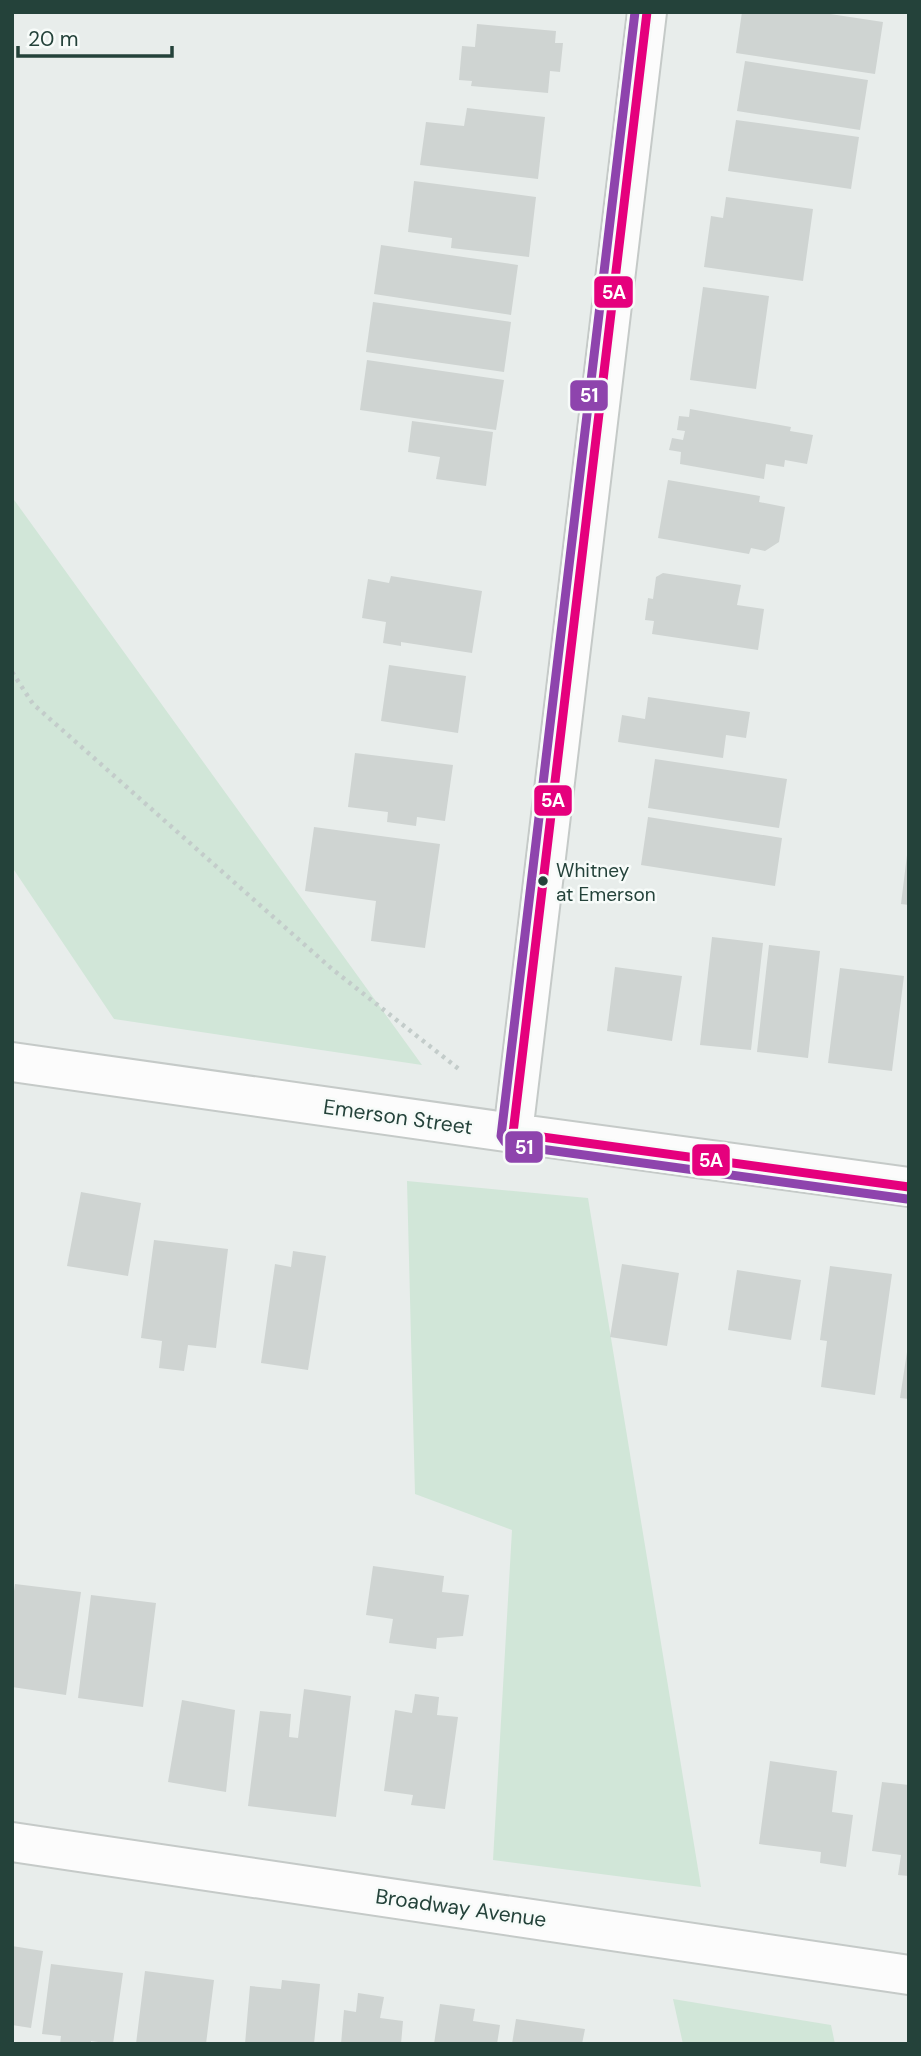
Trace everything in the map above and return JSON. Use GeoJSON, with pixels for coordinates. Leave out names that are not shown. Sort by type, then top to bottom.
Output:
{"type":"FeatureCollection","features":[{"type":"Feature","properties":{"kind":"street"},"geometry":{"type":"LineString","coordinates":[[513,1133],[647,12]]}},
{"type":"Feature","properties":{"kind":"street","name":"Emerson Street"},"geometry":{"type":"LineString","coordinates":[[13,1070],[513,1133],[909,1187]]}},
{"type":"Feature","properties":{"kind":"street","name":"Broadway Avenue"},"geometry":{"type":"LineString","coordinates":[[12,1842],[909,1975]]}},
{"type":"Feature","properties":{"kind":"path"},"geometry":{"type":"LineString","coordinates":[[12,672],[33,704],[332,969],[460,1070]]}},
{"type":"Feature","properties":{"kind":"green space"},"geometry":{"type":"Polygon","coordinates":[[[12,497],[422,1065],[114,1019],[12,867],[12,497]]]}},
{"type":"Feature","properties":{"kind":"green space"},"geometry":{"type":"Polygon","coordinates":[[[407,1181],[588,1198],[701,1887],[493,1860],[512,1530],[415,1494],[407,1181]]]}},
{"type":"Feature","properties":{"kind":"green space"},"geometry":{"type":"Polygon","coordinates":[[[673,1999],[831,2025],[835,2044],[683,2044],[673,1999]]]}},
{"type":"Feature","properties":{"kind":"building"},"geometry":{"type":"Polygon","coordinates":[[[742,12],[817,12],[883,22],[875,74],[736,53],[742,12]]]}},
{"type":"Feature","properties":{"kind":"building"},"geometry":{"type":"Polygon","coordinates":[[[477,24],[556,31],[555,43],[563,43],[560,72],[550,71],[548,93],[471,86],[472,81],[459,80],[462,46],[475,47],[477,24]]]}},
{"type":"Feature","properties":{"kind":"building"},"geometry":{"type":"Polygon","coordinates":[[[745,61],[868,80],[860,130],[737,111],[745,61]]]}},
{"type":"Feature","properties":{"kind":"building"},"geometry":{"type":"Polygon","coordinates":[[[467,108],[545,117],[538,179],[420,165],[426,122],[464,126],[467,108]]]}},
{"type":"Feature","properties":{"kind":"building"},"geometry":{"type":"Polygon","coordinates":[[[736,120],[859,137],[851,189],[728,171],[736,120]]]}},
{"type":"Feature","properties":{"kind":"building"},"geometry":{"type":"Polygon","coordinates":[[[414,181],[536,197],[529,257],[451,248],[452,238],[408,232],[414,181]]]}},
{"type":"Feature","properties":{"kind":"building"},"geometry":{"type":"Polygon","coordinates":[[[726,197],[813,209],[803,281],[704,267],[711,216],[723,218],[726,197]]]}},
{"type":"Feature","properties":{"kind":"building"},"geometry":{"type":"Polygon","coordinates":[[[381,245],[518,265],[511,315],[374,294],[381,245]]]}},
{"type":"Feature","properties":{"kind":"building"},"geometry":{"type":"Polygon","coordinates":[[[703,287],[769,296],[756,389],[690,380],[703,287]]]}},
{"type":"Feature","properties":{"kind":"building"},"geometry":{"type":"Polygon","coordinates":[[[373,302],[511,322],[504,372],[366,352],[373,302]]]}},
{"type":"Feature","properties":{"kind":"building"},"geometry":{"type":"Polygon","coordinates":[[[367,360],[504,380],[496,430],[360,410],[367,360]]]}},
{"type":"Feature","properties":{"kind":"building"},"geometry":{"type":"Polygon","coordinates":[[[690,409],[791,427],[790,431],[813,435],[807,464],[785,460],[784,467],[766,464],[764,479],[680,464],[681,452],[669,450],[672,438],[683,440],[685,431],[677,430],[679,416],[689,417],[690,409]]]}},
{"type":"Feature","properties":{"kind":"building"},"geometry":{"type":"Polygon","coordinates":[[[412,421],[493,432],[486,486],[436,479],[440,457],[408,452],[412,421]]]}},
{"type":"Feature","properties":{"kind":"building"},"geometry":{"type":"Polygon","coordinates":[[[668,480],[760,496],[759,502],[785,507],[779,542],[765,551],[751,548],[749,554],[658,538],[668,480]]]}},
{"type":"Feature","properties":{"kind":"building"},"geometry":{"type":"Polygon","coordinates":[[[663,573],[741,585],[737,605],[764,609],[758,650],[652,634],[654,621],[645,620],[648,598],[653,599],[656,577],[663,573]]]}},
{"type":"Feature","properties":{"kind":"building"},"geometry":{"type":"Polygon","coordinates":[[[391,576],[482,591],[472,653],[401,642],[401,646],[383,643],[386,622],[362,618],[368,579],[389,583],[391,576]]]}},
{"type":"Feature","properties":{"kind":"building"},"geometry":{"type":"Polygon","coordinates":[[[389,665],[466,676],[458,733],[381,721],[389,665]]]}},
{"type":"Feature","properties":{"kind":"building"},"geometry":{"type":"Polygon","coordinates":[[[648,697],[750,712],[746,738],[726,735],[723,758],[618,742],[622,715],[645,719],[648,697]]]}},
{"type":"Feature","properties":{"kind":"building"},"geometry":{"type":"Polygon","coordinates":[[[355,753],[453,765],[445,821],[417,817],[416,826],[387,822],[388,812],[348,807],[355,753]]]}},
{"type":"Feature","properties":{"kind":"building"},"geometry":{"type":"Polygon","coordinates":[[[655,759],[787,779],[779,828],[648,808],[655,759]]]}},
{"type":"Feature","properties":{"kind":"building"},"geometry":{"type":"Polygon","coordinates":[[[648,817],[782,838],[775,886],[641,865],[648,817]]]}},
{"type":"Feature","properties":{"kind":"building"},"geometry":{"type":"Polygon","coordinates":[[[314,827],[440,844],[425,948],[371,941],[376,901],[305,891],[314,827]]]}},
{"type":"Feature","properties":{"kind":"building"},"geometry":{"type":"Polygon","coordinates":[[[909,855],[909,905],[901,904],[909,855]]]}},
{"type":"Feature","properties":{"kind":"building"},"geometry":{"type":"Polygon","coordinates":[[[712,937],[763,943],[751,1050],[700,1045],[712,937]]]}},
{"type":"Feature","properties":{"kind":"building"},"geometry":{"type":"Polygon","coordinates":[[[769,945],[820,951],[808,1058],[757,1052],[769,945]]]}},
{"type":"Feature","properties":{"kind":"building"},"geometry":{"type":"Polygon","coordinates":[[[615,967],[682,976],[672,1041],[607,1031],[615,967]]]}},
{"type":"Feature","properties":{"kind":"building"},"geometry":{"type":"Polygon","coordinates":[[[840,968],[904,976],[892,1071],[828,1063],[840,968]]]}},
{"type":"Feature","properties":{"kind":"building"},"geometry":{"type":"Polygon","coordinates":[[[81,1192],[141,1203],[128,1276],[67,1266],[81,1192]]]}},
{"type":"Feature","properties":{"kind":"building"},"geometry":{"type":"Polygon","coordinates":[[[154,1240],[228,1249],[216,1348],[188,1345],[184,1371],[159,1368],[162,1341],[141,1338],[154,1240]]]}},
{"type":"Feature","properties":{"kind":"building"},"geometry":{"type":"Polygon","coordinates":[[[293,1251],[326,1256],[308,1370],[261,1363],[275,1264],[291,1267],[293,1251]]]}},
{"type":"Feature","properties":{"kind":"building"},"geometry":{"type":"Polygon","coordinates":[[[622,1264],[679,1273],[667,1346],[610,1337],[622,1264]]]}},
{"type":"Feature","properties":{"kind":"building"},"geometry":{"type":"Polygon","coordinates":[[[830,1266],[892,1274],[875,1395],[821,1387],[827,1341],[820,1340],[830,1266]]]}},
{"type":"Feature","properties":{"kind":"building"},"geometry":{"type":"Polygon","coordinates":[[[737,1270],[801,1280],[791,1340],[728,1330],[737,1270]]]}},
{"type":"Feature","properties":{"kind":"building"},"geometry":{"type":"Polygon","coordinates":[[[909,1352],[909,1399],[900,1398],[909,1352]]]}},
{"type":"Feature","properties":{"kind":"building"},"geometry":{"type":"Polygon","coordinates":[[[373,1566],[444,1576],[442,1592],[469,1595],[463,1636],[437,1638],[436,1649],[389,1643],[393,1619],[366,1615],[373,1566]]]}},
{"type":"Feature","properties":{"kind":"building"},"geometry":{"type":"Polygon","coordinates":[[[15,1584],[81,1592],[66,1695],[12,1687],[12,1605],[15,1584]]]}},
{"type":"Feature","properties":{"kind":"building"},"geometry":{"type":"Polygon","coordinates":[[[91,1595],[156,1603],[143,1707],[78,1698],[91,1595]]]}},
{"type":"Feature","properties":{"kind":"building"},"geometry":{"type":"Polygon","coordinates":[[[304,1689],[351,1696],[336,1817],[248,1806],[260,1711],[291,1714],[289,1737],[298,1738],[304,1689]]]}},
{"type":"Feature","properties":{"kind":"building"},"geometry":{"type":"Polygon","coordinates":[[[415,1694],[439,1697],[437,1715],[458,1717],[445,1809],[411,1805],[413,1795],[384,1791],[395,1710],[412,1713],[415,1694]]]}},
{"type":"Feature","properties":{"kind":"building"},"geometry":{"type":"Polygon","coordinates":[[[182,1700],[235,1710],[226,1792],[168,1782],[182,1700]]]}},
{"type":"Feature","properties":{"kind":"building"},"geometry":{"type":"Polygon","coordinates":[[[770,1761],[837,1771],[832,1812],[853,1815],[846,1867],[820,1863],[821,1852],[759,1844],[770,1761]]]}},
{"type":"Feature","properties":{"kind":"building"},"geometry":{"type":"Polygon","coordinates":[[[882,1782],[909,1785],[909,1876],[898,1875],[901,1855],[872,1851],[882,1782]]]}},
{"type":"Feature","properties":{"kind":"building"},"geometry":{"type":"Polygon","coordinates":[[[12,1946],[43,1951],[31,2028],[12,2025],[12,1946]]]}},
{"type":"Feature","properties":{"kind":"building"},"geometry":{"type":"Polygon","coordinates":[[[51,1964],[123,1973],[113,2044],[91,2041],[91,2044],[60,2044],[61,2036],[42,2034],[51,1964]]]}},
{"type":"Feature","properties":{"kind":"building"},"geometry":{"type":"Polygon","coordinates":[[[145,1971],[214,1980],[206,2044],[136,2044],[145,1971]]]}},
{"type":"Feature","properties":{"kind":"building"},"geometry":{"type":"Polygon","coordinates":[[[282,1980],[320,1984],[314,2044],[245,2044],[250,1986],[281,1989],[282,1980]]]}},
{"type":"Feature","properties":{"kind":"building"},"geometry":{"type":"Polygon","coordinates":[[[358,1993],[384,1997],[380,2018],[403,2021],[401,2044],[341,2044],[344,2010],[356,2012],[358,1993]]]}},
{"type":"Feature","properties":{"kind":"building"},"geometry":{"type":"Polygon","coordinates":[[[440,2004],[475,2009],[473,2021],[500,2025],[497,2044],[434,2044],[440,2004]]]}},
{"type":"Feature","properties":{"kind":"building"},"geometry":{"type":"Polygon","coordinates":[[[516,2019],[585,2029],[582,2044],[512,2044],[516,2019]]]}},
{"type":"Feature","properties":{"kind":"transit line","name":"51"},"geometry":{"type":"LineString","coordinates":[[635,12],[501,1136],[511,1145],[907,1199]]}},
{"type":"Feature","properties":{"kind":"transit line","name":"5A"},"geometry":{"type":"LineString","coordinates":[[513,1133],[647,12]]}},
{"type":"Feature","properties":{"kind":"transit line","name":"5A"},"geometry":{"type":"LineString","coordinates":[[513,1133],[909,1187]]}},
{"type":"Feature","properties":{"kind":"place","name":"Whitney at Emerson"},"geometry":{"type":"Point","coordinates":[543,881]}}]}
